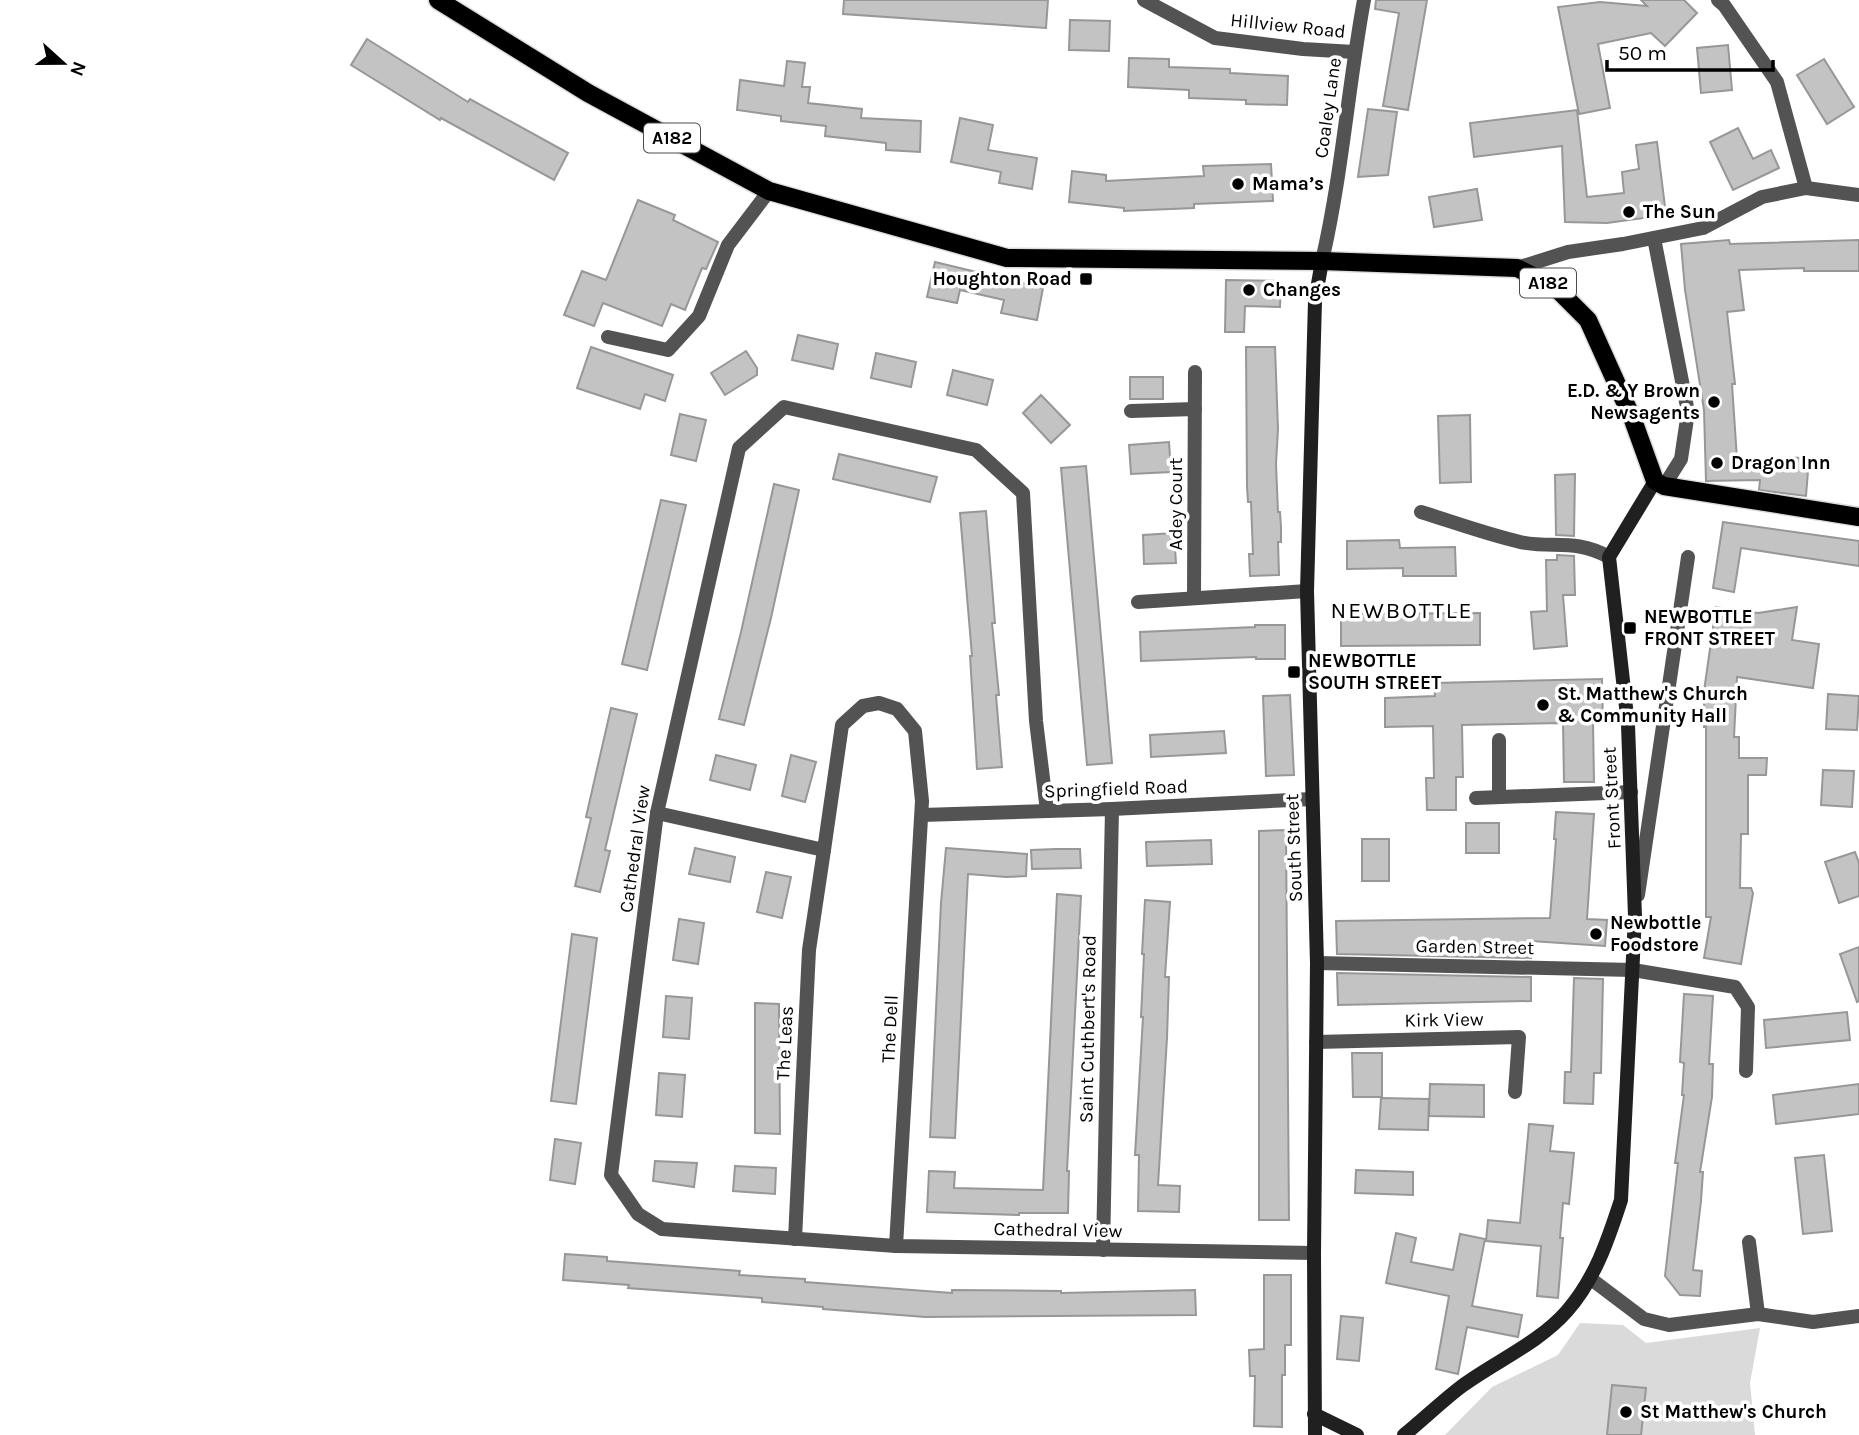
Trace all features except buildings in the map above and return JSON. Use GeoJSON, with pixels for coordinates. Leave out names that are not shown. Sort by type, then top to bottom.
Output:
{"type":"FeatureCollection","features":[{"type":"Feature","properties":{"kind":"main road","name":"A182"},"geometry":{"type":"LineString","coordinates":[[438,0],[588,93],[769,191],[1007,258],[1322,261],[1517,268],[1554,286],[1588,320],[1659,484]]}},
{"type":"Feature","properties":{"kind":"main road"},"geometry":{"type":"LineString","coordinates":[[1659,484],[1859,517]]}},
{"type":"Feature","properties":{"kind":"street","name":"Hillview Road"},"geometry":{"type":"LineString","coordinates":[[1144,0],[1215,38],[1303,49],[1354,52]]}},
{"type":"Feature","properties":{"kind":"street","name":"Coaley Lane"},"geometry":{"type":"LineString","coordinates":[[1322,261],[1333,214],[1354,52],[1364,0]]}},
{"type":"Feature","properties":{"kind":"street"},"geometry":{"type":"LineString","coordinates":[[1718,0],[1777,82],[1806,188]]}},
{"type":"Feature","properties":{"kind":"street"},"geometry":{"type":"LineString","coordinates":[[1517,268],[1569,252],[1703,228],[1762,197],[1806,188],[1859,195]]}},
{"type":"Feature","properties":{"kind":"street"},"geometry":{"type":"LineString","coordinates":[[607,337],[668,350],[699,317],[727,245],[769,191]]}},
{"type":"Feature","properties":{"kind":"street"},"geometry":{"type":"LineString","coordinates":[[1421,512],[1522,542],[1593,548],[1609,556],[1659,484],[1681,459],[1688,412],[1654,238]]}},
{"type":"Feature","properties":{"kind":"street","name":"South Street"},"geometry":{"type":"LineString","coordinates":[[1315,1435],[1317,963],[1307,591],[1315,301],[1322,261]]}},
{"type":"Feature","properties":{"kind":"street","name":"Adey Court"},"geometry":{"type":"LineString","coordinates":[[1194,598],[1195,372]]}},
{"type":"Feature","properties":{"kind":"street","name":"Cathedral View"},"geometry":{"type":"LineString","coordinates":[[1047,811],[1036,721],[1023,493],[976,450],[784,407],[738,448],[657,813],[611,1174],[638,1214],[662,1229],[897,1246],[1314,1253]]}},
{"type":"Feature","properties":{"kind":"street"},"geometry":{"type":"LineString","coordinates":[[1131,411],[1195,410]]}},
{"type":"Feature","properties":{"kind":"street","name":"Front Street"},"geometry":{"type":"LineString","coordinates":[[1404,1435],[1462,1386],[1547,1330],[1567,1312],[1591,1279],[1621,1200],[1635,916],[1628,725],[1609,556]]}},
{"type":"Feature","properties":{"kind":"street","name":"Front Street"},"geometry":{"type":"LineString","coordinates":[[1635,916],[1688,557]]}},
{"type":"Feature","properties":{"kind":"street"},"geometry":{"type":"LineString","coordinates":[[1138,602],[1307,591]]}},
{"type":"Feature","properties":{"kind":"street","name":"The Dell"},"geometry":{"type":"LineString","coordinates":[[824,850],[842,725],[863,706],[879,704],[897,709],[915,731],[922,815],[897,1246]]}},
{"type":"Feature","properties":{"kind":"street"},"geometry":{"type":"LineString","coordinates":[[1499,740],[1499,797]]}},
{"type":"Feature","properties":{"kind":"street"},"geometry":{"type":"LineString","coordinates":[[1476,798],[1631,792]]}},
{"type":"Feature","properties":{"kind":"street","name":"Springfield Road"},"geometry":{"type":"LineString","coordinates":[[922,815],[1312,799]]}},
{"type":"Feature","properties":{"kind":"street","name":"Saint Cuthbert's Road"},"geometry":{"type":"LineString","coordinates":[[1103,1250],[1112,809]]}},
{"type":"Feature","properties":{"kind":"street"},"geometry":{"type":"LineString","coordinates":[[657,813],[824,850]]}},
{"type":"Feature","properties":{"kind":"street","name":"The Leas"},"geometry":{"type":"LineString","coordinates":[[795,1240],[809,950],[824,850]]}},
{"type":"Feature","properties":{"kind":"street","name":"Garden Street"},"geometry":{"type":"LineString","coordinates":[[1317,963],[1633,970],[1735,986],[1748,1007],[1746,1070]]}},
{"type":"Feature","properties":{"kind":"street","name":"Kirk View"},"geometry":{"type":"LineString","coordinates":[[1316,1042],[1519,1037],[1515,1092]]}},
{"type":"Feature","properties":{"kind":"street"},"geometry":{"type":"LineString","coordinates":[[1749,1242],[1758,1314]]}},
{"type":"Feature","properties":{"kind":"street"},"geometry":{"type":"LineString","coordinates":[[1591,1279],[1644,1319],[1669,1325],[1758,1314],[1813,1322],[1859,1316]]}},
{"type":"Feature","properties":{"kind":"street"},"geometry":{"type":"LineString","coordinates":[[1314,1414],[1357,1435]]}},
{"type":"Feature","properties":{"kind":"shaded area"},"geometry":{"type":"Polygon","coordinates":[[[1580,1323],[1623,1325],[1646,1343],[1760,1328],[1750,1383],[1755,1435],[1445,1435],[1492,1387],[1558,1355],[1580,1323]]]}},
{"type":"Feature","properties":{"kind":"place","name":"Mama’s"},"geometry":{"type":"Point","coordinates":[1238,184]}},
{"type":"Feature","properties":{"kind":"place","name":"The Sun"},"geometry":{"type":"Point","coordinates":[1629,212]}},
{"type":"Feature","properties":{"kind":"place","name":"Houghton Road"},"geometry":{"type":"Point","coordinates":[1086,279]}},
{"type":"Feature","properties":{"kind":"place","name":"Changes"},"geometry":{"type":"Point","coordinates":[1249,290]}},
{"type":"Feature","properties":{"kind":"place","name":"E.D. & Y Brown Newsagents"},"geometry":{"type":"Point","coordinates":[1714,402]}},
{"type":"Feature","properties":{"kind":"place","name":"Dragon Inn"},"geometry":{"type":"Point","coordinates":[1717,463]}},
{"type":"Feature","properties":{"kind":"place","name":"NEWBOTTLE FRONT STREET"},"geometry":{"type":"Point","coordinates":[1630,628]}},
{"type":"Feature","properties":{"kind":"place","name":"NEWBOTTLE SOUTH STREET"},"geometry":{"type":"Point","coordinates":[1294,672]}},
{"type":"Feature","properties":{"kind":"place","name":"St. Matthew's Church & Community Hall"},"geometry":{"type":"Point","coordinates":[1543,705]}},
{"type":"Feature","properties":{"kind":"place","name":"Newbottle Foodstore"},"geometry":{"type":"Point","coordinates":[1596,934]}},
{"type":"Feature","properties":{"kind":"place","name":"St Matthew's Church"},"geometry":{"type":"Point","coordinates":[1626,1412]}},
{"type":"Feature","properties":{"kind":"district","name":"NEWBOTTLE"},"geometry":{"type":"Point","coordinates":[1402,610]}}]}
